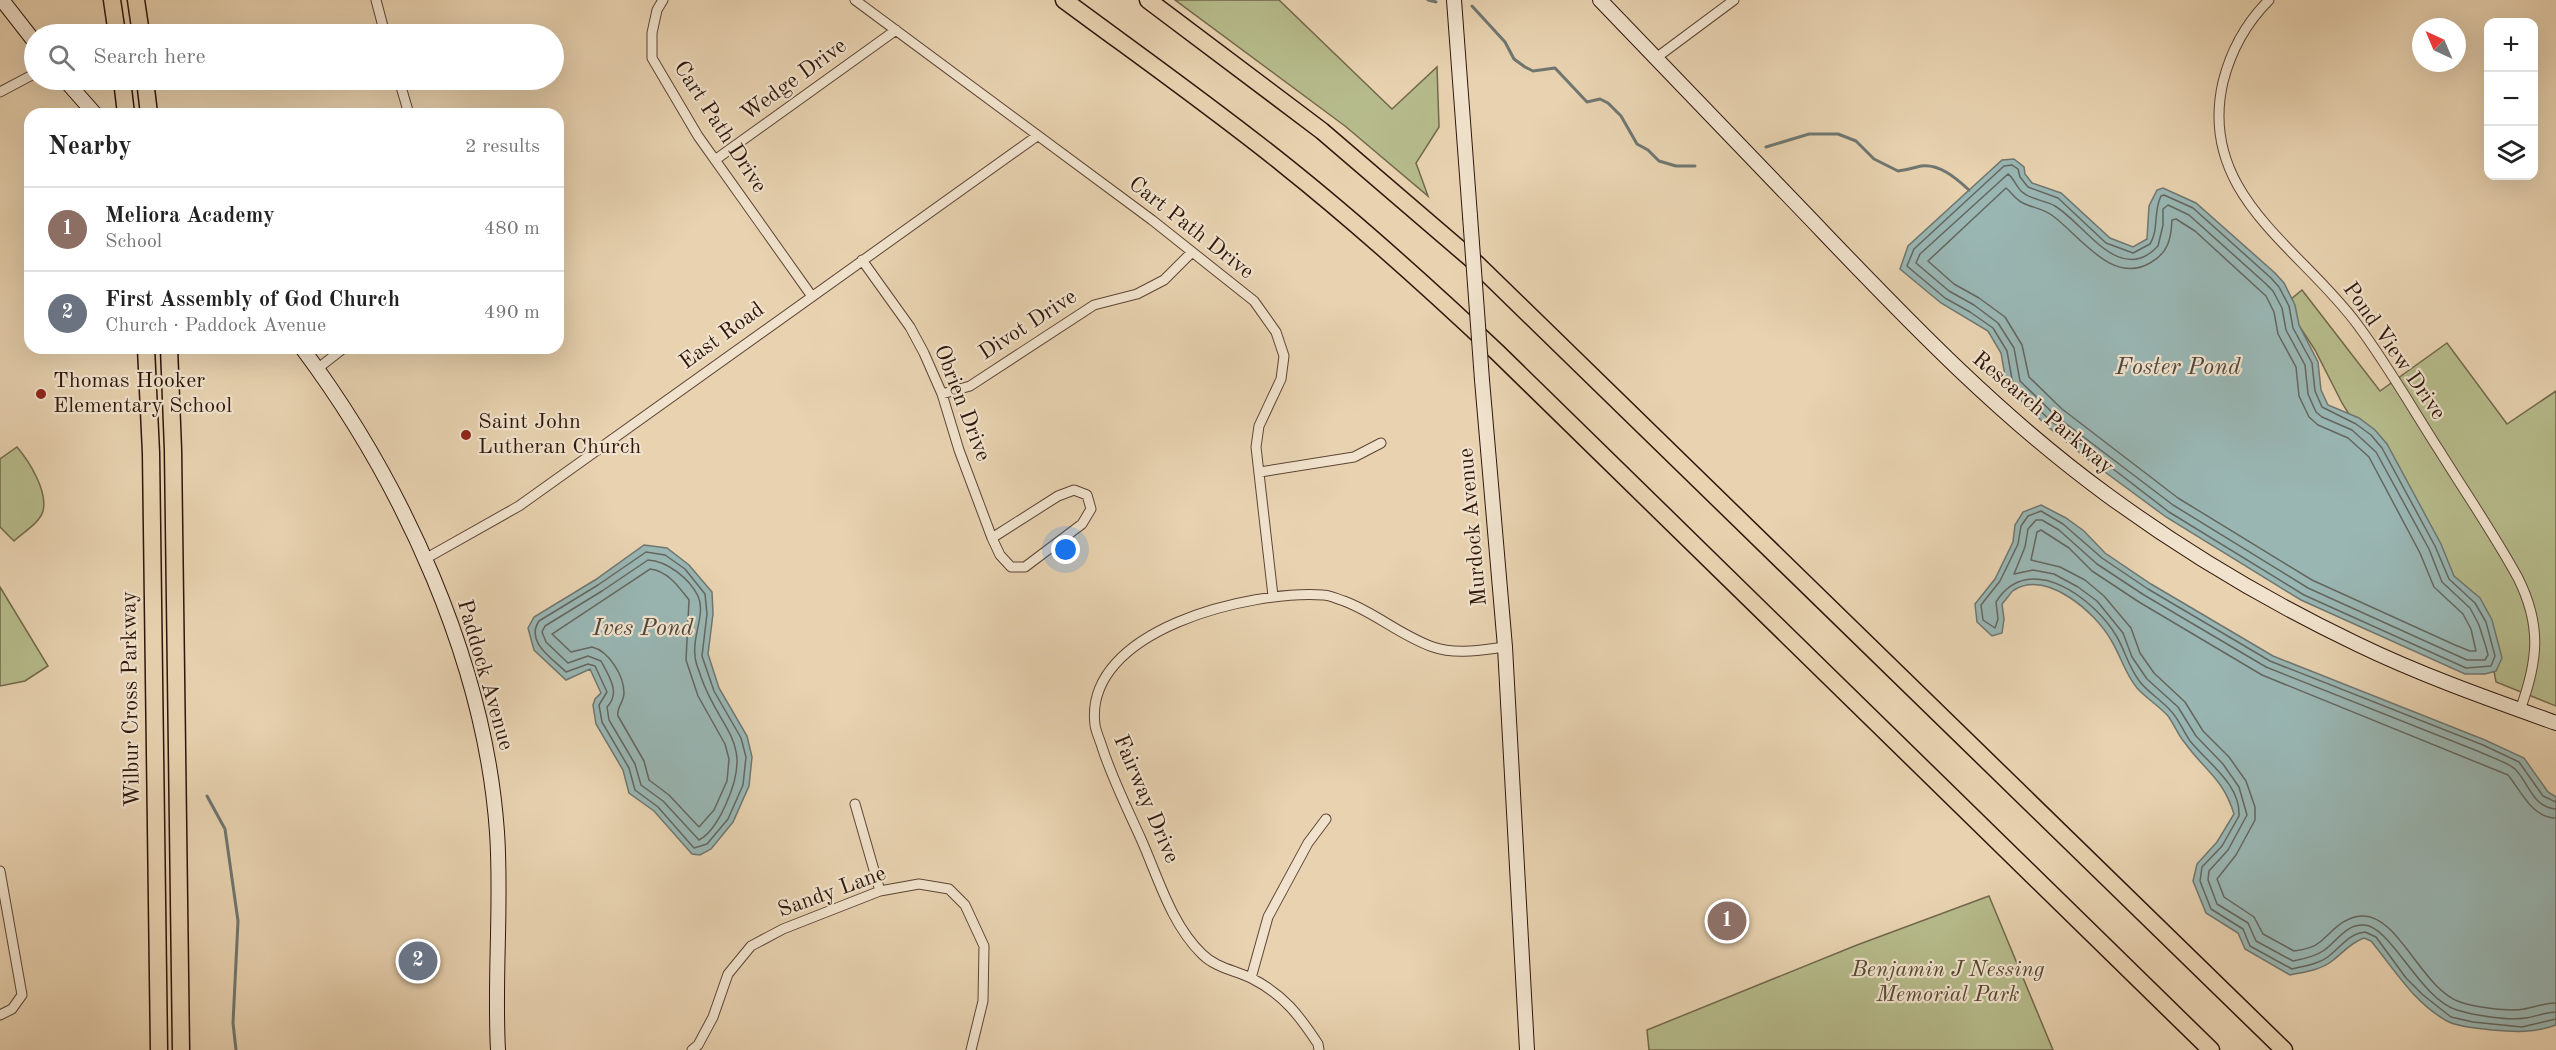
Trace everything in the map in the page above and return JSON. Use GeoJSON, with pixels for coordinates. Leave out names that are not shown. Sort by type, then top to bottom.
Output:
{"type":"FeatureCollection","features":[{"type":"Feature","properties":{"kind":"highway"},"geometry":{"type":"LineString","coordinates":[[112,0],[116,24]]}},
{"type":"Feature","properties":{"kind":"highway"},"geometry":{"type":"LineString","coordinates":[[136,0],[140,24]]}},
{"type":"Feature","properties":{"kind":"highway"},"geometry":{"type":"LineString","coordinates":[[1064,0],[1262,147],[1359,226],[1425,284],[1515,369],[2211,1050]]}},
{"type":"Feature","properties":{"kind":"highway"},"geometry":{"type":"LineString","coordinates":[[1148,0],[1331,138],[1477,264],[2284,1050]]}},
{"type":"Feature","properties":{"kind":"highway"},"geometry":{"type":"LineString","coordinates":[[123,90],[125,108]]}},
{"type":"Feature","properties":{"kind":"highway"},"geometry":{"type":"LineString","coordinates":[[146,90],[147,108]]}},
{"type":"Feature","properties":{"kind":"highway","name":"Wilbur Cross Parkway"},"geometry":{"type":"LineString","coordinates":[[146,354],[151,453],[159,1050]]}},
{"type":"Feature","properties":{"kind":"highway","name":"Wilbur Cross Parkway"},"geometry":{"type":"LineString","coordinates":[[169,354],[173,450],[181,1050]]}},
{"type":"Feature","properties":{"kind":"main road"},"geometry":{"type":"LineString","coordinates":[[2,0],[24,28]]}},
{"type":"Feature","properties":{"kind":"main road","name":"Murdock Avenue"},"geometry":{"type":"LineString","coordinates":[[1454,0],[1482,380],[1505,647],[1527,1050]]}},
{"type":"Feature","properties":{"kind":"main road","name":"Research Parkway"},"geometry":{"type":"LineString","coordinates":[[1600,0],[1959,370],[2007,414],[2096,487],[2177,543],[2290,610],[2380,654],[2556,723]]}},
{"type":"Feature","properties":{"kind":"main road"},"geometry":{"type":"LineString","coordinates":[[74,90],[90,108]]}},
{"type":"Feature","properties":{"kind":"main road","name":"Paddock Avenue"},"geometry":{"type":"LineString","coordinates":[[307,354],[362,439],[425,560],[441,595],[464,662],[479,718],[492,787],[500,878],[498,1050]]}},
{"type":"Feature","properties":{"kind":"street"},"geometry":{"type":"LineString","coordinates":[[376,0],[383,24]]}},
{"type":"Feature","properties":{"kind":"street","name":"Cart Path Drive"},"geometry":{"type":"LineString","coordinates":[[663,0],[657,10],[652,33],[652,57],[698,136],[811,296]]}},
{"type":"Feature","properties":{"kind":"street","name":"Cart Path Drive"},"geometry":{"type":"LineString","coordinates":[[855,0],[1192,252],[1254,301],[1276,332],[1284,356],[1281,379],[1259,426],[1256,447],[1273,596]]}},
{"type":"Feature","properties":{"kind":"street"},"geometry":{"type":"LineString","coordinates":[[1656,58],[1734,0]]}},
{"type":"Feature","properties":{"kind":"street","name":"Pond View Drive"},"geometry":{"type":"LineString","coordinates":[[2269,0],[2255,14],[2239,37],[2227,65],[2220,95],[2219,134],[2228,168],[2251,208],[2319,279],[2357,324],[2514,570],[2530,607],[2535,627],[2536,650],[2533,671],[2520,710]]}},
{"type":"Feature","properties":{"kind":"street","name":"Wedge Drive"},"geometry":{"type":"LineString","coordinates":[[715,160],[896,30]]}},
{"type":"Feature","properties":{"kind":"street"},"geometry":{"type":"LineString","coordinates":[[0,92],[24,79]]}},
{"type":"Feature","properties":{"kind":"street"},"geometry":{"type":"LineString","coordinates":[[402,90],[407,108]]}},
{"type":"Feature","properties":{"kind":"street","name":"East Road"},"geometry":{"type":"LineString","coordinates":[[425,560],[519,506],[1036,136]]}},
{"type":"Feature","properties":{"kind":"street","name":"Divot Drive"},"geometry":{"type":"LineString","coordinates":[[942,394],[970,386],[1094,305],[1137,294],[1164,280],[1192,252]]}},
{"type":"Feature","properties":{"kind":"street","name":"Obrien Drive"},"geometry":{"type":"LineString","coordinates":[[862,260],[910,327],[942,394],[959,450],[992,538],[1000,555],[1011,567],[1025,567],[1082,524],[1091,509],[1088,495],[1074,490],[1058,496],[992,538]]}},
{"type":"Feature","properties":{"kind":"street"},"geometry":{"type":"LineString","coordinates":[[317,369],[336,354]]}},
{"type":"Feature","properties":{"kind":"street"},"geometry":{"type":"LineString","coordinates":[[1260,472],[1354,457],[1380,443]]}},
{"type":"Feature","properties":{"kind":"street","name":"Fairway Drive"},"geometry":{"type":"LineString","coordinates":[[1319,1050],[1318,1044],[1296,1010],[1251,978],[1224,969],[1203,955],[1179,924],[1107,763],[1095,725],[1098,698],[1108,673],[1129,651],[1158,631],[1212,608],[1273,596],[1325,594],[1366,609],[1410,636],[1434,647],[1463,652],[1505,647]]}},
{"type":"Feature","properties":{"kind":"street"},"geometry":{"type":"LineString","coordinates":[[855,804],[880,891]]}},
{"type":"Feature","properties":{"kind":"street"},"geometry":{"type":"LineString","coordinates":[[1251,978],[1268,917],[1308,843],[1326,819]]}},
{"type":"Feature","properties":{"kind":"street"},"geometry":{"type":"LineString","coordinates":[[0,871],[22,995],[12,1009],[0,1015]]}},
{"type":"Feature","properties":{"kind":"street","name":"Sandy Lane"},"geometry":{"type":"LineString","coordinates":[[692,1050],[698,1045],[713,1017],[728,974],[751,946],[783,929],[880,891],[920,884],[949,889],[965,905],[984,946],[983,1001],[971,1050]]}},
{"type":"Feature","properties":{"kind":"green space"},"geometry":{"type":"Polygon","coordinates":[[[1175,0],[1279,0],[1392,109],[1437,67],[1439,127],[1416,163],[1428,196],[1345,126],[1175,0]]]}},
{"type":"Feature","properties":{"kind":"green space"},"geometry":{"type":"Polygon","coordinates":[[[2302,290],[2380,391],[2447,343],[2507,424],[2556,391],[2556,706],[2496,682],[2488,640],[2342,403],[2315,350],[2285,304],[2302,290]]]}},
{"type":"Feature","properties":{"kind":"green space"},"geometry":{"type":"Polygon","coordinates":[[[17,447],[36,477],[44,503],[38,520],[14,541],[0,527],[0,459],[17,447]]]}},
{"type":"Feature","properties":{"kind":"green space"},"geometry":{"type":"Polygon","coordinates":[[[0,587],[48,666],[25,681],[0,686],[0,587]]]}},
{"type":"Feature","properties":{"kind":"green space","name":"Benjamin J Nessing Memorial Park"},"geometry":{"type":"Polygon","coordinates":[[[1989,896],[2053,1050],[1649,1050],[1647,1030],[1857,945],[1989,896]]]}},
{"type":"Feature","properties":{"kind":"water","name":"Foster Pond"},"geometry":{"type":"Polygon","coordinates":[[[2014,159],[2024,167],[2025,174],[2032,183],[2061,193],[2110,238],[2133,247],[2147,239],[2149,206],[2157,190],[2163,188],[2196,203],[2275,273],[2284,283],[2295,305],[2299,325],[2318,362],[2321,390],[2328,405],[2359,418],[2375,430],[2387,444],[2441,544],[2454,576],[2480,598],[2492,620],[2502,658],[2496,671],[2485,674],[2465,674],[2301,600],[2166,517],[2086,458],[2047,426],[2007,387],[2001,353],[1988,331],[1941,303],[1900,269],[1908,246],[2002,160],[2014,159]]]}},
{"type":"Feature","properties":{"kind":"water"},"geometry":{"type":"Polygon","coordinates":[[[2041,505],[2066,518],[2084,531],[2105,553],[2151,584],[2273,656],[2485,740],[2524,758],[2548,792],[2556,797],[2556,1025],[2532,1031],[2509,1031],[2464,1026],[2447,1021],[2435,1014],[2415,995],[2371,941],[2364,938],[2323,967],[2290,975],[2245,949],[2238,933],[2206,913],[2193,881],[2197,864],[2217,842],[2234,814],[2230,802],[2219,783],[2192,753],[2168,716],[2133,682],[2104,629],[2069,597],[2041,585],[2027,585],[2014,590],[2002,604],[2004,619],[2002,633],[1992,636],[1977,622],[1975,604],[1995,579],[2013,542],[2015,525],[2023,512],[2041,505]]]}},
{"type":"Feature","properties":{"kind":"water","name":"Ives Pond"},"geometry":{"type":"Polygon","coordinates":[[[644,545],[667,548],[689,565],[712,592],[713,614],[708,654],[719,688],[747,736],[752,757],[749,786],[733,822],[711,849],[700,855],[692,854],[654,811],[629,793],[623,770],[596,724],[593,705],[601,693],[590,669],[566,680],[534,650],[528,628],[534,617],[595,580],[644,545]]]}},
{"type":"Feature","properties":{"kind":"waterway"},"geometry":{"type":"LineString","coordinates":[[1428,0],[1436,2]]}},
{"type":"Feature","properties":{"kind":"waterway"},"geometry":{"type":"LineString","coordinates":[[1472,6],[1505,42],[1514,59],[1525,67],[1533,71],[1555,68],[1587,102],[1600,99],[1608,103],[1621,116],[1637,144],[1648,150],[1659,161],[1676,166],[1695,166]]}},
{"type":"Feature","properties":{"kind":"waterway"},"geometry":{"type":"LineString","coordinates":[[1766,147],[1809,134],[1838,134],[1856,141],[1874,159],[1898,171],[1932,166],[1946,172],[1969,190]]}},
{"type":"Feature","properties":{"kind":"waterway"},"geometry":{"type":"LineString","coordinates":[[207,796],[225,829],[238,921],[233,1023],[236,1050]]}},
{"type":"Feature","properties":{"kind":"place","name":"Thomas Hooker Elementary School"},"geometry":{"type":"Point","coordinates":[41,394]}},
{"type":"Feature","properties":{"kind":"place","name":"Saint John Lutheran Church"},"geometry":{"type":"Point","coordinates":[466,435]}},
{"type":"Feature","properties":{"kind":"place","name":"Meliora Academy"},"geometry":{"type":"Point","coordinates":[1727,921]}},
{"type":"Feature","properties":{"kind":"place","name":"First Assembly of God Church"},"geometry":{"type":"Point","coordinates":[418,961]}}]}
